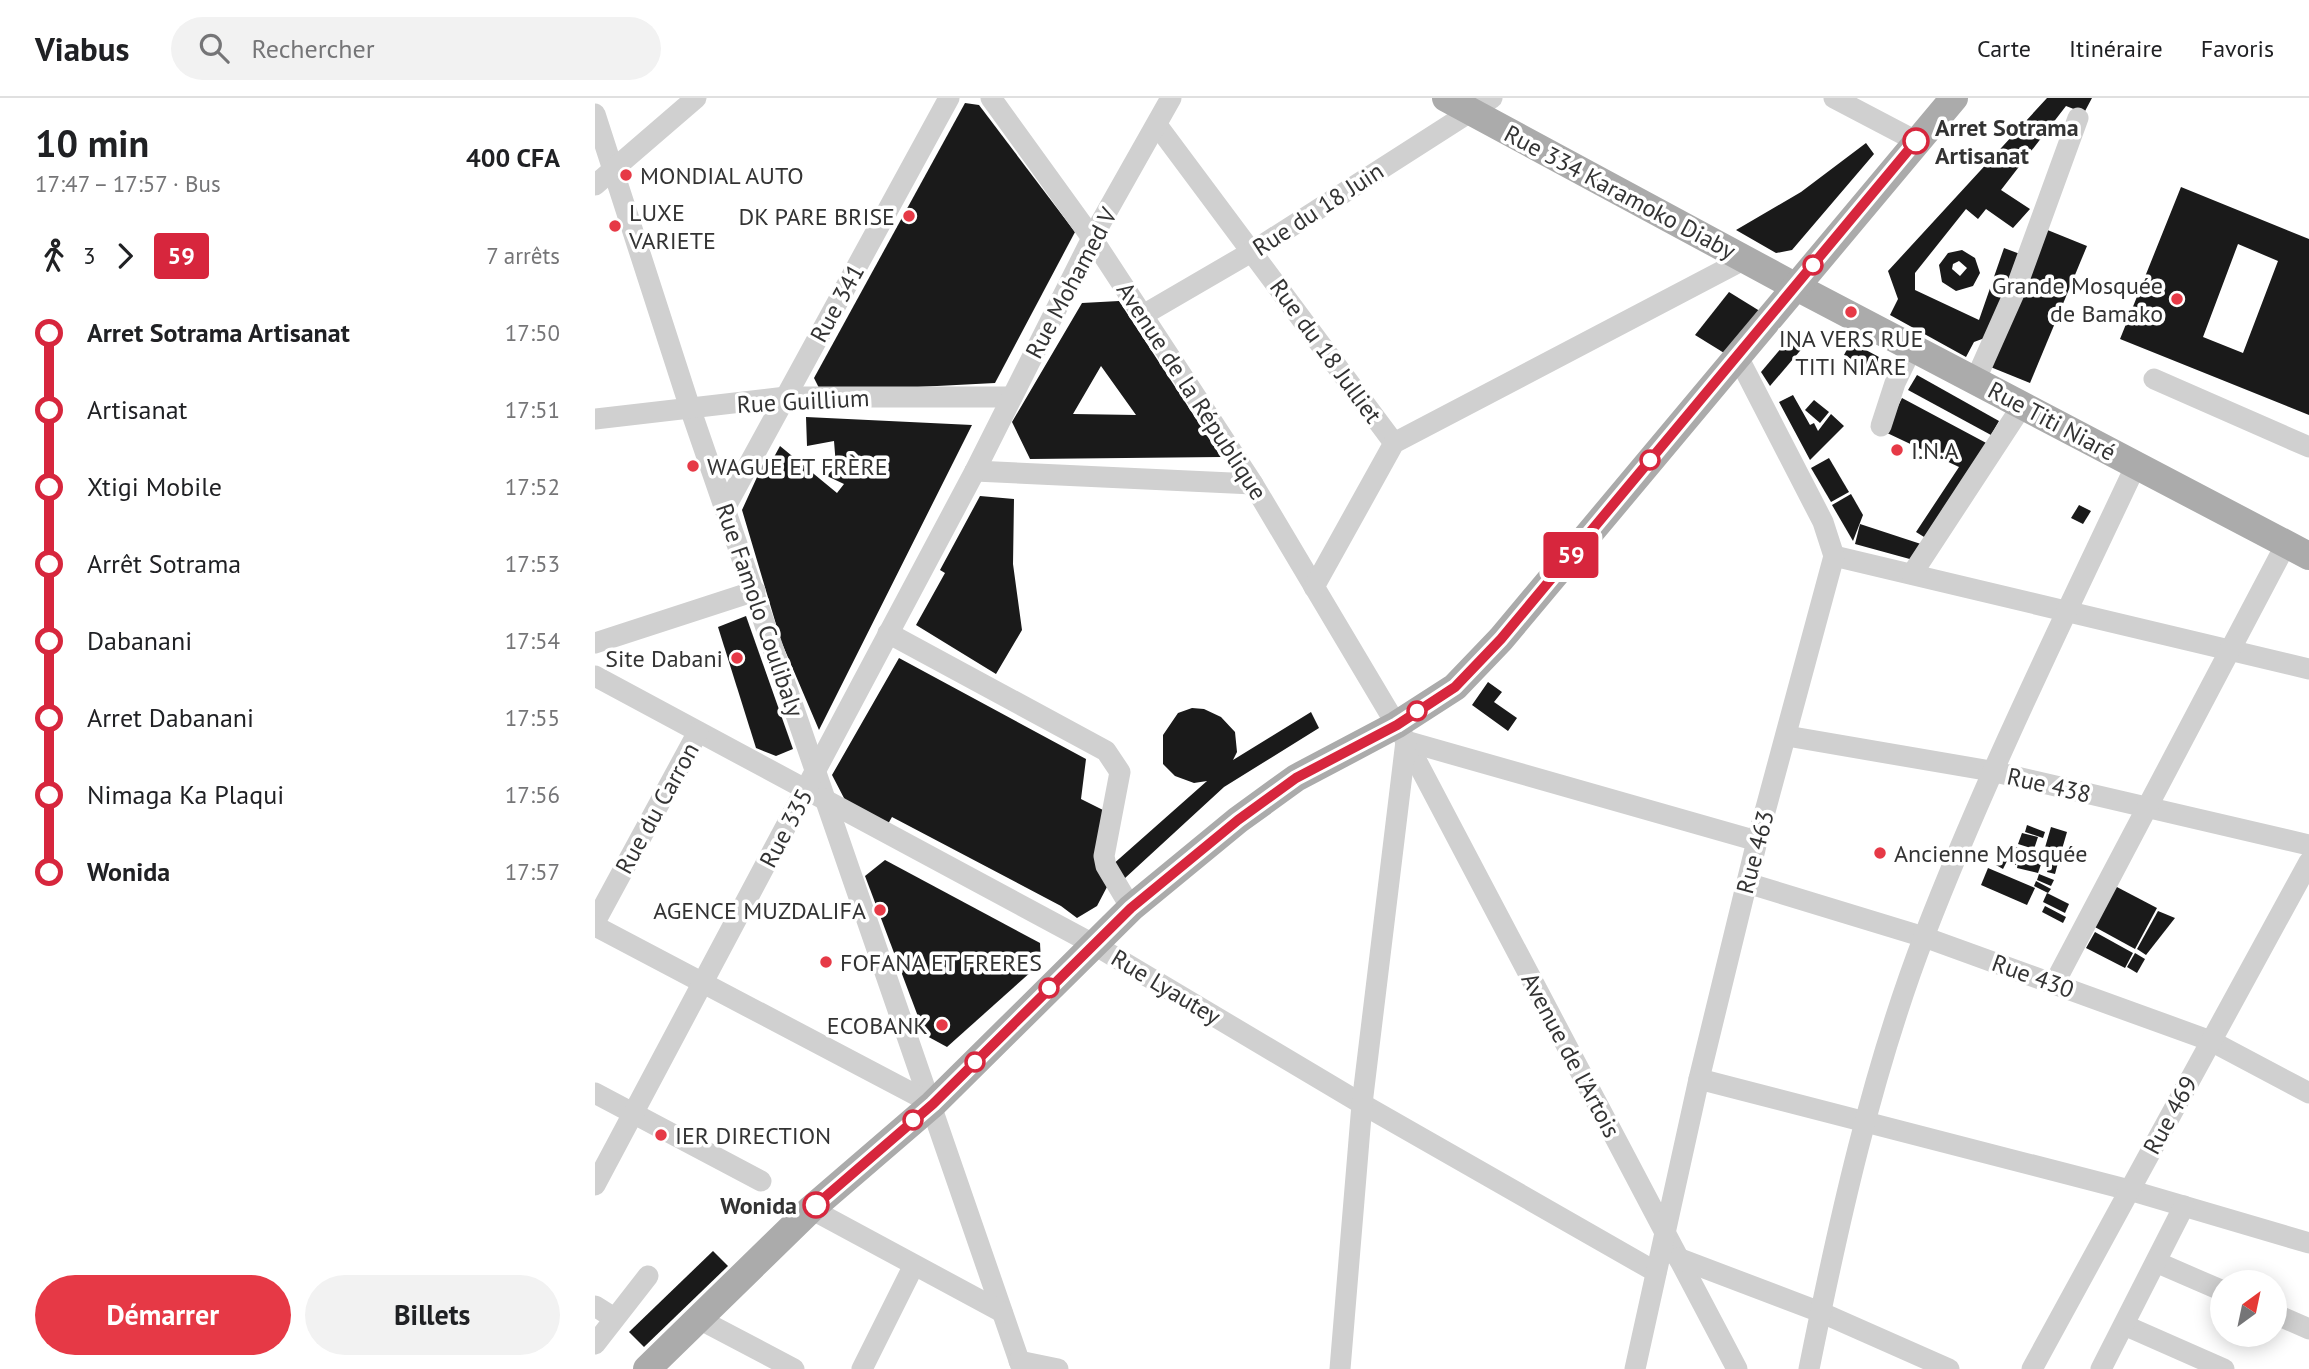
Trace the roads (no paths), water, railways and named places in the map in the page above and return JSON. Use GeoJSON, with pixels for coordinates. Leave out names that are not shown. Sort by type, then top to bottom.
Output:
{"type":"FeatureCollection","features":[{"type":"Feature","properties":{"kind":"main road"},"geometry":{"type":"LineString","coordinates":[[647,1369],[811,1209],[933,1104],[1131,908],[1238,820],[1296,778],[1401,733],[1455,687],[1501,639],[1954,98]]}},
{"type":"Feature","properties":{"kind":"main road","name":"Rue 334 Karamoko Diaby"},"geometry":{"type":"LineString","coordinates":[[1469,102],[1795,286]]}},
{"type":"Feature","properties":{"kind":"main road","name":"Rue Titi Niaré"},"geometry":{"type":"LineString","coordinates":[[1795,286],[2298,550]]}},
{"type":"Feature","properties":{"kind":"street"},"geometry":{"type":"LineString","coordinates":[[595,185],[695,98]]}},
{"type":"Feature","properties":{"kind":"street","name":"Rue 341"},"geometry":{"type":"LineString","coordinates":[[725,508],[949,98]]}},
{"type":"Feature","properties":{"kind":"street","name":"Avenue de la République"},"geometry":{"type":"LineString","coordinates":[[991,98],[1092,238],[1253,484],[1378,695]]}},
{"type":"Feature","properties":{"kind":"street","name":"Rue Mohamed V"},"geometry":{"type":"LineString","coordinates":[[975,471],[1092,238],[1171,98]]}},
{"type":"Feature","properties":{"kind":"street"},"geometry":{"type":"LineString","coordinates":[[1834,98],[1916,141]]}},
{"type":"Feature","properties":{"kind":"street","name":"Rue du 18 Juin"},"geometry":{"type":"LineString","coordinates":[[1143,316],[1253,251],[1469,102]]}},
{"type":"Feature","properties":{"kind":"street","name":"Rue Famolo Coulibaly"},"geometry":{"type":"LineString","coordinates":[[595,114],[690,408],[933,1104],[1020,1365]]}},
{"type":"Feature","properties":{"kind":"street"},"geometry":{"type":"LineString","coordinates":[[1975,381],[2015,291],[2078,118]]}},
{"type":"Feature","properties":{"kind":"street","name":"Rue du 18 Julliet"},"geometry":{"type":"LineString","coordinates":[[1157,125],[1394,443]]}},
{"type":"Feature","properties":{"kind":"street"},"geometry":{"type":"LineString","coordinates":[[1314,587],[1394,443],[1745,260]]}},
{"type":"Feature","properties":{"kind":"street"},"geometry":{"type":"LineString","coordinates":[[1881,426],[1895,383],[1912,348]]}},
{"type":"Feature","properties":{"kind":"street"},"geometry":{"type":"LineString","coordinates":[[1737,355],[1823,522],[1834,556],[2309,669]]}},
{"type":"Feature","properties":{"kind":"street"},"geometry":{"type":"LineString","coordinates":[[2154,379],[2309,447]]}},
{"type":"Feature","properties":{"kind":"street","name":"Rue Guillium"},"geometry":{"type":"LineString","coordinates":[[595,419],[786,397],[1012,397]]}},
{"type":"Feature","properties":{"kind":"street"},"geometry":{"type":"LineString","coordinates":[[1912,574],[2022,406]]}},
{"type":"Feature","properties":{"kind":"street"},"geometry":{"type":"LineString","coordinates":[[1809,1369],[1865,1122],[1924,937],[1991,771],[2136,465]]}},
{"type":"Feature","properties":{"kind":"street"},"geometry":{"type":"LineString","coordinates":[[975,471],[1253,484]]}},
{"type":"Feature","properties":{"kind":"street","name":"Rue 335"},"geometry":{"type":"LineString","coordinates":[[595,1185],[975,471]]}},
{"type":"Feature","properties":{"kind":"street"},"geometry":{"type":"LineString","coordinates":[[2054,984],[2230,651],[2298,550]]}},
{"type":"Feature","properties":{"kind":"street","name":"Rue 463"},"geometry":{"type":"LineString","coordinates":[[1635,1369],[1699,1079],[1757,841],[1834,556]]}},
{"type":"Feature","properties":{"kind":"street"},"geometry":{"type":"LineString","coordinates":[[595,643],[755,591]]}},
{"type":"Feature","properties":{"kind":"street"},"geometry":{"type":"LineString","coordinates":[[888,633],[1106,751],[1119,772],[1104,856],[1106,866],[1131,908]]}},
{"type":"Feature","properties":{"kind":"street","name":"Rue Lyautey"},"geometry":{"type":"LineString","coordinates":[[595,676],[1093,944],[1362,1104],[1656,1272]]}},
{"type":"Feature","properties":{"kind":"street","name":"Avenue de l'Artois"},"geometry":{"type":"LineString","coordinates":[[1378,695],[1401,733],[1737,1369]]}},
{"type":"Feature","properties":{"kind":"street","name":"Rue du Carron"},"geometry":{"type":"LineString","coordinates":[[595,924],[698,732]]}},
{"type":"Feature","properties":{"kind":"street"},"geometry":{"type":"LineString","coordinates":[[1340,1369],[1362,1104],[1401,733],[1757,841]]}},
{"type":"Feature","properties":{"kind":"street","name":"Rue 438"},"geometry":{"type":"LineString","coordinates":[[1787,736],[1991,771],[2309,845]]}},
{"type":"Feature","properties":{"kind":"street","name":"Rue 469"},"geometry":{"type":"LineString","coordinates":[[2032,1369],[2309,862]]}},
{"type":"Feature","properties":{"kind":"street","name":"Rue 430"},"geometry":{"type":"LineString","coordinates":[[1747,883],[1924,937],[2211,1041],[2309,1093]]}},
{"type":"Feature","properties":{"kind":"street"},"geometry":{"type":"LineString","coordinates":[[595,924],[933,1104]]}},
{"type":"Feature","properties":{"kind":"street"},"geometry":{"type":"LineString","coordinates":[[1699,1079],[2129,1190],[2309,1243]]}},
{"type":"Feature","properties":{"kind":"street"},"geometry":{"type":"LineString","coordinates":[[595,1093],[761,1181]]}},
{"type":"Feature","properties":{"kind":"street"},"geometry":{"type":"LineString","coordinates":[[2102,1369],[2184,1206]]}},
{"type":"Feature","properties":{"kind":"street"},"geometry":{"type":"LineString","coordinates":[[811,1209],[913,1267],[1002,1312]]}},
{"type":"Feature","properties":{"kind":"street"},"geometry":{"type":"LineString","coordinates":[[1678,1258],[1820,1312],[1949,1369]]}},
{"type":"Feature","properties":{"kind":"street"},"geometry":{"type":"LineString","coordinates":[[2156,1262],[2210,1285]]}},
{"type":"Feature","properties":{"kind":"street"},"geometry":{"type":"LineString","coordinates":[[862,1369],[913,1267]]}},
{"type":"Feature","properties":{"kind":"street"},"geometry":{"type":"LineString","coordinates":[[595,1344],[648,1276]]}},
{"type":"Feature","properties":{"kind":"street"},"geometry":{"type":"LineString","coordinates":[[595,1306],[614,1318]]}},
{"type":"Feature","properties":{"kind":"street"},"geometry":{"type":"LineString","coordinates":[[699,1319],[794,1369]]}},
{"type":"Feature","properties":{"kind":"street"},"geometry":{"type":"LineString","coordinates":[[2287,1319],[2309,1329]]}},
{"type":"Feature","properties":{"kind":"street"},"geometry":{"type":"LineString","coordinates":[[2124,1325],[2224,1369]]}},
{"type":"Feature","properties":{"kind":"street"},"geometry":{"type":"LineString","coordinates":[[1020,1365],[1058,1369]]}},
{"type":"Feature","properties":{"kind":"place","name":"Arret Sotrama Artisanat"},"geometry":{"type":"Point","coordinates":[1916,141]}},
{"type":"Feature","properties":{"kind":"place","name":"MONDIAL AUTO"},"geometry":{"type":"Point","coordinates":[626,175]}},
{"type":"Feature","properties":{"kind":"place","name":"DK PARE BRISE"},"geometry":{"type":"Point","coordinates":[909,216]}},
{"type":"Feature","properties":{"kind":"place","name":"LUXE VARIETE"},"geometry":{"type":"Point","coordinates":[615,226]}},
{"type":"Feature","properties":{"kind":"place","name":"Grande Mosquée de Bamako"},"geometry":{"type":"Point","coordinates":[2177,299]}},
{"type":"Feature","properties":{"kind":"place","name":"INA VERS RUE TITI NIARE"},"geometry":{"type":"Point","coordinates":[1851,312]}},
{"type":"Feature","properties":{"kind":"place","name":"I.N.A"},"geometry":{"type":"Point","coordinates":[1897,450]}},
{"type":"Feature","properties":{"kind":"place","name":"WAGUE ET FRÈRE"},"geometry":{"type":"Point","coordinates":[693,466]}},
{"type":"Feature","properties":{"kind":"place","name":"Site Dabani"},"geometry":{"type":"Point","coordinates":[737,658]}},
{"type":"Feature","properties":{"kind":"place","name":"Ancienne Mosquée"},"geometry":{"type":"Point","coordinates":[1880,853]}},
{"type":"Feature","properties":{"kind":"place","name":"AGENCE MUZDALIFA"},"geometry":{"type":"Point","coordinates":[880,910]}},
{"type":"Feature","properties":{"kind":"place","name":"FOFANA ET FRERES"},"geometry":{"type":"Point","coordinates":[826,962]}},
{"type":"Feature","properties":{"kind":"place","name":"ECOBANK"},"geometry":{"type":"Point","coordinates":[942,1025]}},
{"type":"Feature","properties":{"kind":"place","name":"IER DIRECTION"},"geometry":{"type":"Point","coordinates":[661,1135]}},
{"type":"Feature","properties":{"kind":"place","name":"Wonida"},"geometry":{"type":"Point","coordinates":[816,1205]}}]}
